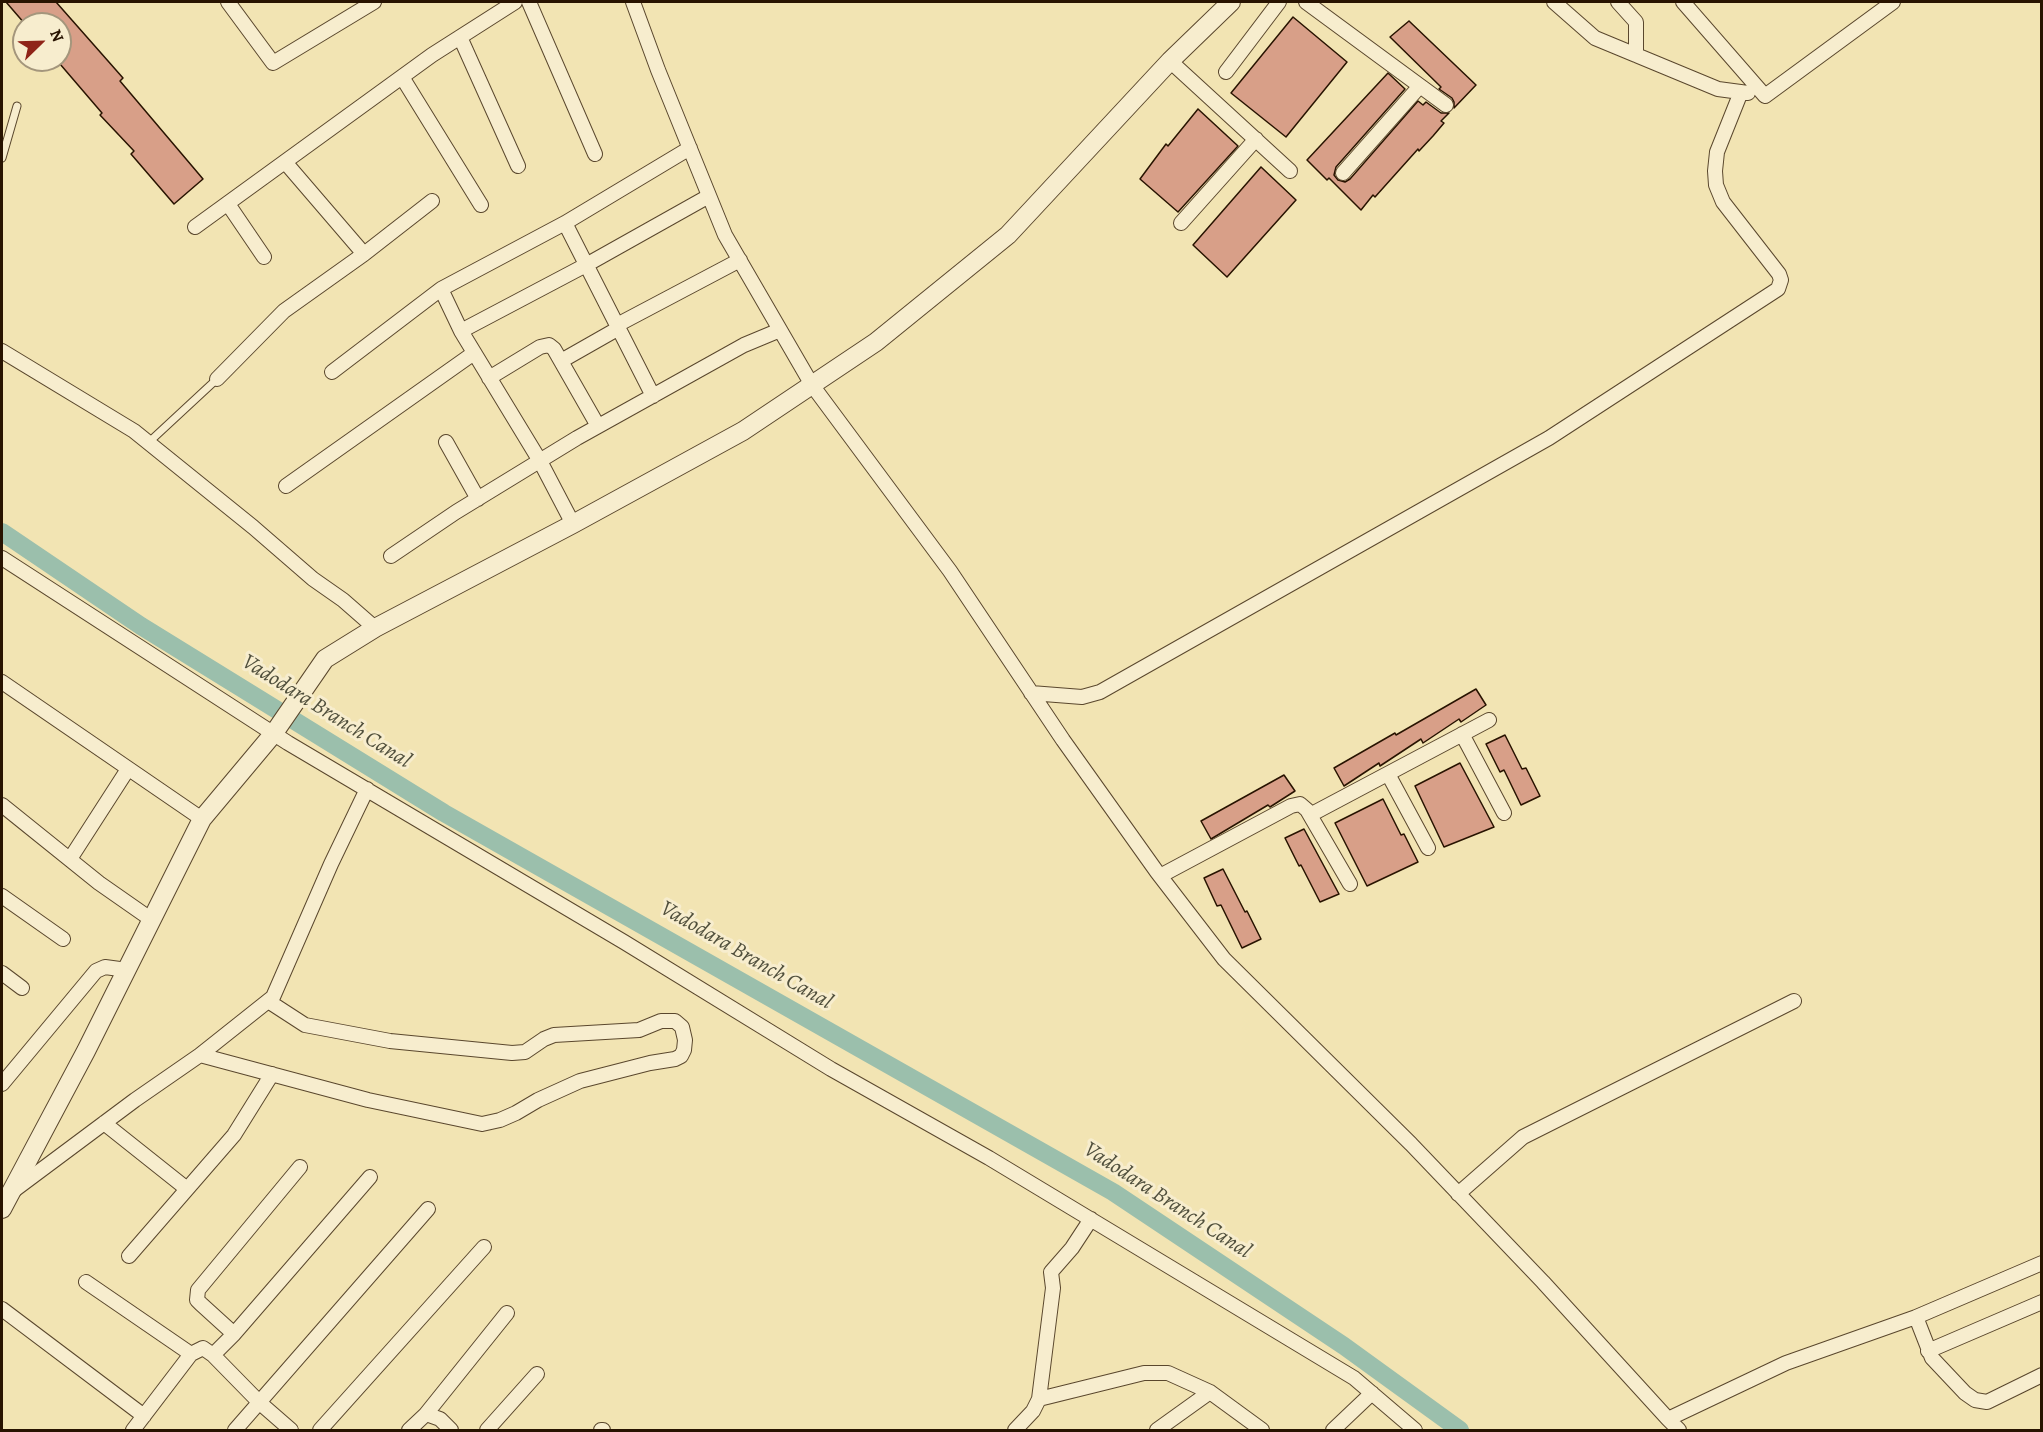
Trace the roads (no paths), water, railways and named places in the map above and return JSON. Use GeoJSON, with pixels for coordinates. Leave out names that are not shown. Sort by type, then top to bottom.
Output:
{"type":"FeatureCollection","features":[{"type":"Feature","properties":{"kind":"street"},"geometry":{"type":"LineString","coordinates":[[228,2],[273,63],[368,3]]}},
{"type":"Feature","properties":{"kind":"street"},"geometry":{"type":"LineString","coordinates":[[195,227],[402,77],[515,2]]}},
{"type":"Feature","properties":{"kind":"street"},"geometry":{"type":"LineString","coordinates":[[530,2],[595,154]]}},
{"type":"Feature","properties":{"kind":"street"},"geometry":{"type":"LineString","coordinates":[[633,2],[725,236],[812,385],[950,571],[1031,693],[1160,876],[1224,959],[1411,1144],[1543,1282],[1679,1431]]}},
{"type":"Feature","properties":{"kind":"street"},"geometry":{"type":"LineString","coordinates":[[6,1201],[86,1051],[202,819],[276,730],[325,660],[375,628],[573,524],[743,430],[876,342],[1008,235],[1170,61],[1230,2]]}},
{"type":"Feature","properties":{"kind":"street"},"geometry":{"type":"LineString","coordinates":[[1226,72],[1279,2]]}},
{"type":"Feature","properties":{"kind":"street"},"geometry":{"type":"LineString","coordinates":[[1306,2],[1446,105]]}},
{"type":"Feature","properties":{"kind":"street"},"geometry":{"type":"LineString","coordinates":[[1554,2],[1595,38],[1718,89],[1765,96],[1893,2]]}},
{"type":"Feature","properties":{"kind":"street"},"geometry":{"type":"LineString","coordinates":[[1618,2],[1635,22],[1636,55]]}},
{"type":"Feature","properties":{"kind":"street"},"geometry":{"type":"LineString","coordinates":[[1683,2],[1765,96]]}},
{"type":"Feature","properties":{"kind":"street"},"geometry":{"type":"LineString","coordinates":[[460,37],[518,166]]}},
{"type":"Feature","properties":{"kind":"street"},"geometry":{"type":"LineString","coordinates":[[1170,61],[1290,171]]}},
{"type":"Feature","properties":{"kind":"street"},"geometry":{"type":"LineString","coordinates":[[402,77],[481,205]]}},
{"type":"Feature","properties":{"kind":"street"},"geometry":{"type":"LineString","coordinates":[[1343,173],[1420,86]]}},
{"type":"Feature","properties":{"kind":"street"},"geometry":{"type":"LineString","coordinates":[[1031,693],[1082,697],[1100,692],[1549,438],[1778,289],[1781,280],[1779,274],[1723,202],[1716,185],[1717,152],[1742,92]]}},
{"type":"Feature","properties":{"kind":"street"},"geometry":{"type":"LineString","coordinates":[[1181,223],[1256,139]]}},
{"type":"Feature","properties":{"kind":"street"},"geometry":{"type":"LineString","coordinates":[[332,372],[441,289],[565,223],[690,148]]}},
{"type":"Feature","properties":{"kind":"street"},"geometry":{"type":"LineString","coordinates":[[285,162],[364,254]]}},
{"type":"Feature","properties":{"kind":"street"},"geometry":{"type":"LineString","coordinates":[[461,331],[709,196]]}},
{"type":"Feature","properties":{"kind":"street"},"geometry":{"type":"LineString","coordinates":[[217,379],[284,311],[364,254],[432,201]]}},
{"type":"Feature","properties":{"kind":"street"},"geometry":{"type":"LineString","coordinates":[[228,204],[264,257]]}},
{"type":"Feature","properties":{"kind":"street"},"geometry":{"type":"LineString","coordinates":[[565,223],[653,396]]}},
{"type":"Feature","properties":{"kind":"street"},"geometry":{"type":"LineString","coordinates":[[561,361],[740,260]]}},
{"type":"Feature","properties":{"kind":"street"},"geometry":{"type":"LineString","coordinates":[[441,289],[461,331],[540,461],[573,524]]}},
{"type":"Feature","properties":{"kind":"street"},"geometry":{"type":"LineString","coordinates":[[391,556],[478,499],[598,426],[744,345],[780,330]]}},
{"type":"Feature","properties":{"kind":"street"},"geometry":{"type":"LineString","coordinates":[[489,378],[544,345],[549,345],[554,349],[598,426]]}},
{"type":"Feature","properties":{"kind":"street"},"geometry":{"type":"LineString","coordinates":[[2,351],[134,431],[375,628]]}},
{"type":"Feature","properties":{"kind":"street"},"geometry":{"type":"LineString","coordinates":[[286,486],[474,353]]}},
{"type":"Feature","properties":{"kind":"street"},"geometry":{"type":"LineString","coordinates":[[446,442],[478,499]]}},
{"type":"Feature","properties":{"kind":"street"},"geometry":{"type":"LineString","coordinates":[[2,558],[367,789],[624,942],[831,1070],[989,1158],[1354,1378],[1416,1431]]}},
{"type":"Feature","properties":{"kind":"street"},"geometry":{"type":"LineString","coordinates":[[2,683],[202,819]]}},
{"type":"Feature","properties":{"kind":"street"},"geometry":{"type":"LineString","coordinates":[[1310,815],[1489,720]]}},
{"type":"Feature","properties":{"kind":"street"},"geometry":{"type":"LineString","coordinates":[[1462,734],[1504,813]]}},
{"type":"Feature","properties":{"kind":"street"},"geometry":{"type":"LineString","coordinates":[[70,859],[128,768]]}},
{"type":"Feature","properties":{"kind":"street"},"geometry":{"type":"LineString","coordinates":[[1388,774],[1428,848]]}},
{"type":"Feature","properties":{"kind":"street"},"geometry":{"type":"LineString","coordinates":[[6,1201],[104,1123],[200,1055],[273,997],[331,864],[367,789]]}},
{"type":"Feature","properties":{"kind":"street"},"geometry":{"type":"LineString","coordinates":[[1160,876],[1291,806],[1300,804],[1307,810],[1350,884]]}},
{"type":"Feature","properties":{"kind":"street"},"geometry":{"type":"LineString","coordinates":[[2,805],[99,883],[152,920]]}},
{"type":"Feature","properties":{"kind":"street"},"geometry":{"type":"LineString","coordinates":[[4,902],[63,939]]}},
{"type":"Feature","properties":{"kind":"street"},"geometry":{"type":"LineString","coordinates":[[2,1084],[96,971],[105,967],[127,970]]}},
{"type":"Feature","properties":{"kind":"street"},"geometry":{"type":"LineString","coordinates":[[2,973],[22,988]]}},
{"type":"Feature","properties":{"kind":"street"},"geometry":{"type":"LineString","coordinates":[[200,1055],[368,1100],[482,1124],[516,1113],[537,1100],[580,1081],[675,1059],[681,1056],[684,1050],[685,1040],[682,1027],[675,1022],[662,1021],[639,1030],[554,1035],[525,1052],[501,1052],[390,1041],[305,1025],[268,1001]]}},
{"type":"Feature","properties":{"kind":"street"},"geometry":{"type":"LineString","coordinates":[[1458,1194],[1523,1137],[1794,1001]]}},
{"type":"Feature","properties":{"kind":"street"},"geometry":{"type":"LineString","coordinates":[[129,1256],[234,1135],[272,1074]]}},
{"type":"Feature","properties":{"kind":"street"},"geometry":{"type":"LineString","coordinates":[[104,1123],[187,1189]]}},
{"type":"Feature","properties":{"kind":"street"},"geometry":{"type":"LineString","coordinates":[[234,1334],[197,1300],[198,1290],[300,1167]]}},
{"type":"Feature","properties":{"kind":"street"},"geometry":{"type":"LineString","coordinates":[[213,1355],[234,1334],[370,1177]]}},
{"type":"Feature","properties":{"kind":"street"},"geometry":{"type":"LineString","coordinates":[[235,1431],[428,1209]]}},
{"type":"Feature","properties":{"kind":"street"},"geometry":{"type":"LineString","coordinates":[[1023,1428],[1039,1399],[1053,1288],[1052,1270],[1072,1248],[1091,1220]]}},
{"type":"Feature","properties":{"kind":"street"},"geometry":{"type":"LineString","coordinates":[[320,1431],[484,1247]]}},
{"type":"Feature","properties":{"kind":"street"},"geometry":{"type":"LineString","coordinates":[[1668,1419],[1786,1363],[1916,1317],[2042,1263]]}},
{"type":"Feature","properties":{"kind":"street"},"geometry":{"type":"LineString","coordinates":[[86,1282],[191,1354]]}},
{"type":"Feature","properties":{"kind":"street"},"geometry":{"type":"LineString","coordinates":[[1928,1351],[2042,1302]]}},
{"type":"Feature","properties":{"kind":"street"},"geometry":{"type":"LineString","coordinates":[[2,1309],[144,1416]]}},
{"type":"Feature","properties":{"kind":"street"},"geometry":{"type":"LineString","coordinates":[[409,1431],[426,1414],[507,1313]]}},
{"type":"Feature","properties":{"kind":"street"},"geometry":{"type":"LineString","coordinates":[[1916,1317],[1932,1358],[1965,1393],[1975,1400],[1987,1402],[2042,1375]]}},
{"type":"Feature","properties":{"kind":"street"},"geometry":{"type":"LineString","coordinates":[[133,1431],[191,1354],[203,1348],[291,1431]]}},
{"type":"Feature","properties":{"kind":"street"},"geometry":{"type":"LineString","coordinates":[[1039,1399],[1144,1372],[1168,1373],[1210,1392],[1262,1431]]}},
{"type":"Feature","properties":{"kind":"street"},"geometry":{"type":"LineString","coordinates":[[487,1431],[537,1374]]}},
{"type":"Feature","properties":{"kind":"street"},"geometry":{"type":"LineString","coordinates":[[1156,1431],[1210,1392]]}},
{"type":"Feature","properties":{"kind":"street"},"geometry":{"type":"LineString","coordinates":[[1333,1431],[1372,1393]]}},
{"type":"Feature","properties":{"kind":"street"},"geometry":{"type":"LineString","coordinates":[[426,1414],[440,1419],[451,1431]]}},
{"type":"Feature","properties":{"kind":"lane"},"geometry":{"type":"LineString","coordinates":[[2,158],[17,106]]}},
{"type":"Feature","properties":{"kind":"lane"},"geometry":{"type":"LineString","coordinates":[[148,443],[217,379]]}},
{"type":"Feature","properties":{"kind":"waterway","name":"Vadodara Branch Canal"},"geometry":{"type":"LineString","coordinates":[[2,532],[141,626],[444,813],[1113,1192],[1344,1346],[1460,1430]]}}]}
